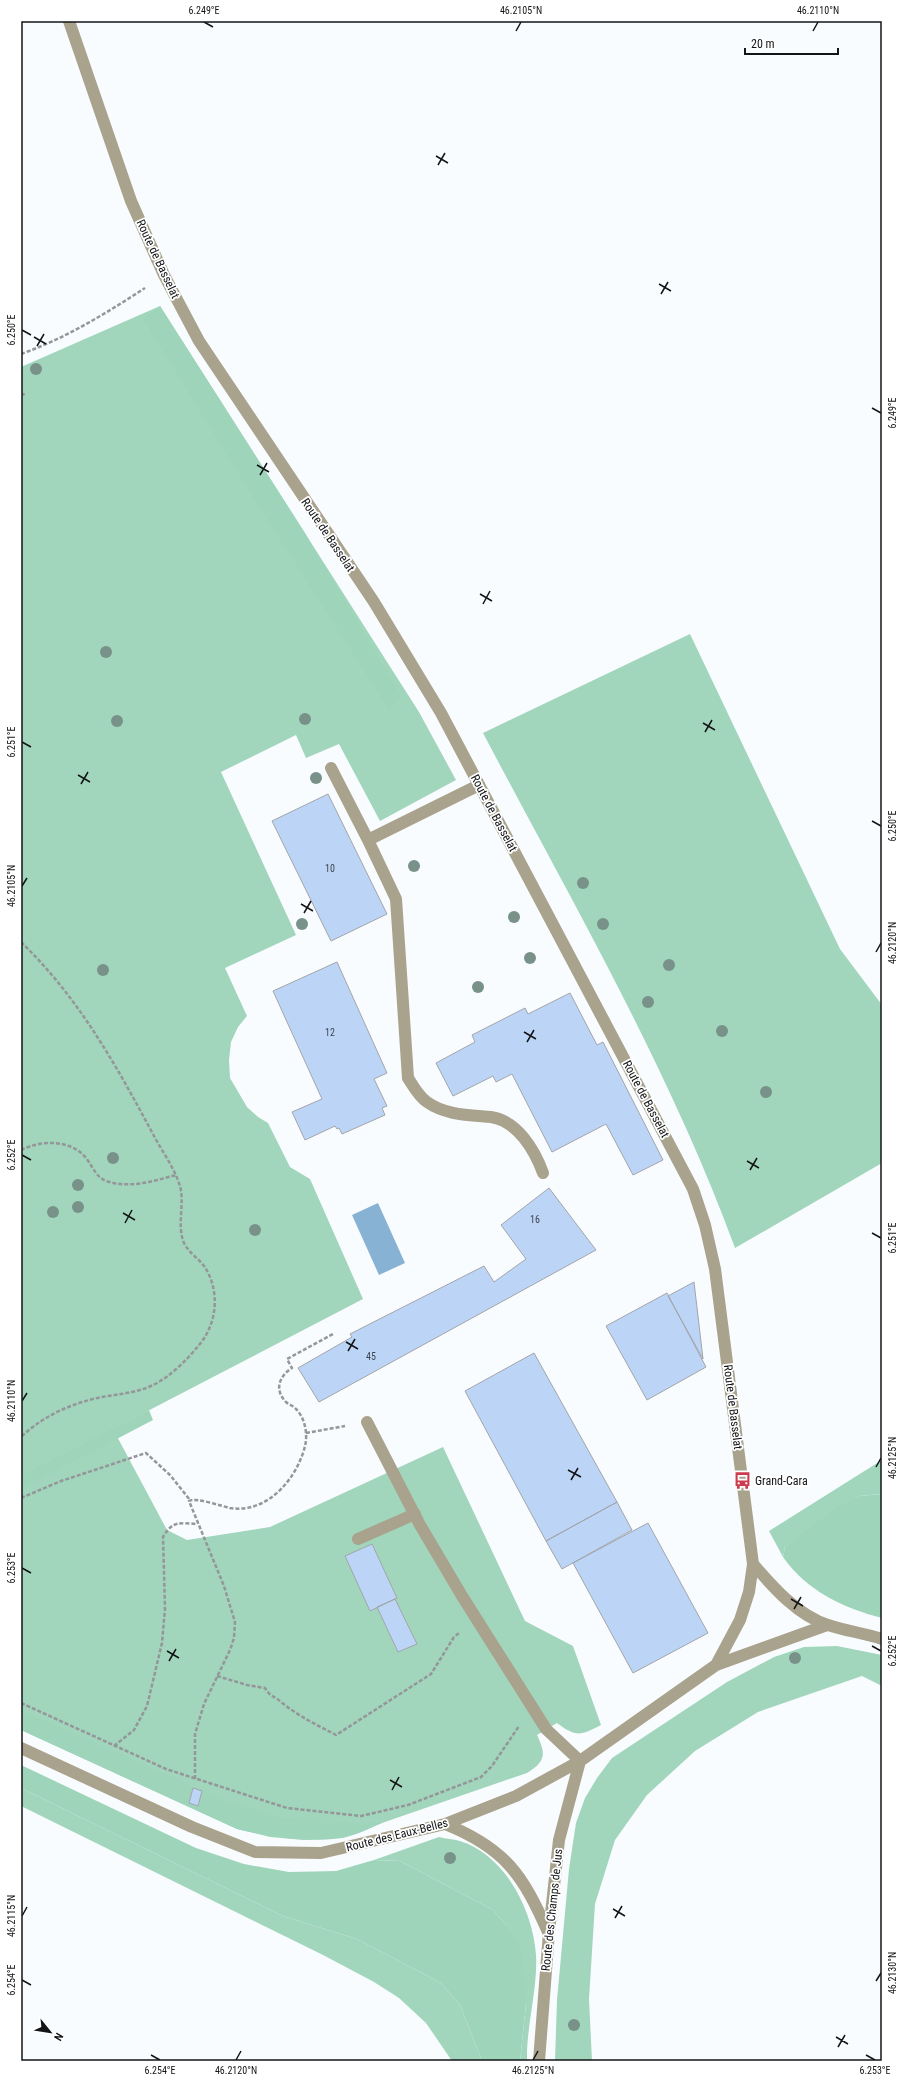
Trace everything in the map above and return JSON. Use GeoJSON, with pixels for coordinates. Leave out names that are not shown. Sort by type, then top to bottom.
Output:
{"type":"FeatureCollection","features":[{"type":"Feature","properties":{"kind":"street","name":"Route de Basselat"},"geometry":{"type":"LineString","coordinates":[[69,21],[131,201],[164,275],[200,341],[374,602],[441,713],[693,1189],[705,1225],[715,1269],[753,1564]]}},
{"type":"Feature","properties":{"kind":"street"},"geometry":{"type":"LineString","coordinates":[[331,768],[396,899],[408,1078],[425,1101],[439,1110],[493,1118],[508,1124],[526,1139],[536,1155],[543,1173]]}},
{"type":"Feature","properties":{"kind":"street"},"geometry":{"type":"LineString","coordinates":[[368,840],[479,785]]}},
{"type":"Feature","properties":{"kind":"street"},"geometry":{"type":"LineString","coordinates":[[367,1422],[415,1514],[478,1621],[546,1728],[580,1761]]}},
{"type":"Feature","properties":{"kind":"street"},"geometry":{"type":"LineString","coordinates":[[358,1539],[415,1514]]}},
{"type":"Feature","properties":{"kind":"street"},"geometry":{"type":"LineString","coordinates":[[753,1564],[776,1591],[800,1610],[827,1625],[882,1638]]}},
{"type":"Feature","properties":{"kind":"street","name":"Route des Eaux-Belles"},"geometry":{"type":"LineString","coordinates":[[21,1748],[185,1824],[254,1852],[321,1853],[445,1824],[516,1796],[580,1761],[716,1665],[740,1620],[749,1592],[753,1564]]}},
{"type":"Feature","properties":{"kind":"street"},"geometry":{"type":"LineString","coordinates":[[716,1665],[827,1625]]}},
{"type":"Feature","properties":{"kind":"street","name":"Route des Champs de Jus"},"geometry":{"type":"LineString","coordinates":[[539,2061],[549,1932],[559,1840],[580,1761]]}},
{"type":"Feature","properties":{"kind":"street"},"geometry":{"type":"LineString","coordinates":[[445,1824],[475,1837],[502,1856],[530,1891],[549,1932]]}},
{"type":"Feature","properties":{"kind":"path"},"geometry":{"type":"LineString","coordinates":[[21,354],[88,325],[164,275]]}},
{"type":"Feature","properties":{"kind":"path"},"geometry":{"type":"LineString","coordinates":[[21,393],[25,395]]}},
{"type":"Feature","properties":{"kind":"path"},"geometry":{"type":"LineString","coordinates":[[21,942],[46,966],[85,1018],[133,1095],[180,1185],[181,1222],[184,1243],[205,1268],[214,1288],[214,1312],[208,1333],[181,1364],[152,1385],[120,1396],[103,1397],[74,1404],[38,1424],[21,1437]]}},
{"type":"Feature","properties":{"kind":"path"},"geometry":{"type":"LineString","coordinates":[[21,1150],[36,1144],[48,1143],[70,1146],[85,1157],[100,1177],[114,1183],[137,1184],[176,1175]]}},
{"type":"Feature","properties":{"kind":"path"},"geometry":{"type":"LineString","coordinates":[[21,1498],[61,1481],[146,1453],[170,1475],[190,1500],[232,1508],[244,1508],[258,1505],[269,1499],[286,1485],[305,1446],[306,1433],[302,1418],[296,1408],[287,1403],[281,1396],[278,1388],[280,1380],[285,1373],[292,1368],[287,1358],[333,1334]]}},
{"type":"Feature","properties":{"kind":"path"},"geometry":{"type":"LineString","coordinates":[[306,1433],[367,1422]]}},
{"type":"Feature","properties":{"kind":"path"},"geometry":{"type":"LineString","coordinates":[[190,1500],[189,1504],[224,1586],[235,1622],[232,1644],[204,1704],[195,1734],[195,1779]]}},
{"type":"Feature","properties":{"kind":"path"},"geometry":{"type":"LineString","coordinates":[[114,1746],[134,1730],[147,1706],[162,1643],[165,1609],[163,1536],[169,1527],[177,1523],[197,1524]]}},
{"type":"Feature","properties":{"kind":"path"},"geometry":{"type":"LineString","coordinates":[[217,1676],[247,1685],[265,1688],[270,1696],[280,1700],[289,1709],[336,1735],[431,1674],[454,1638],[478,1621]]}},
{"type":"Feature","properties":{"kind":"path"},"geometry":{"type":"LineString","coordinates":[[21,1704],[166,1769],[195,1779],[287,1808],[368,1816],[408,1805],[481,1777],[492,1766],[522,1720],[534,1709]]}},
{"type":"Feature","properties":{"kind":"green space"},"geometry":{"type":"Polygon","coordinates":[[[160,306],[419,712],[456,780],[380,821],[339,744],[306,758],[296,735],[221,772],[296,935],[225,968],[247,1016],[238,1027],[231,1042],[229,1060],[230,1078],[247,1107],[258,1117],[268,1123],[290,1167],[310,1179],[363,1299],[113,1429],[167,1530],[187,1540],[270,1527],[443,1447],[525,1621],[573,1646],[601,1725],[583,1733],[574,1733],[557,1723],[537,1735],[543,1752],[541,1761],[527,1773],[343,1838],[304,1840],[270,1837],[237,1829],[21,1730],[21,367],[160,306]]]}},
{"type":"Feature","properties":{"kind":"green space"},"geometry":{"type":"Polygon","coordinates":[[[160,306],[305,533],[402,697],[389,710],[259,507],[143,319],[160,306]]]}},
{"type":"Feature","properties":{"kind":"green space"},"geometry":{"type":"Polygon","coordinates":[[[690,634],[840,949],[882,1005],[882,1163],[735,1248],[709,1181],[650,1051],[618,986],[483,733],[690,634]]]}},
{"type":"Feature","properties":{"kind":"green space"},"geometry":{"type":"Polygon","coordinates":[[[149,1410],[153,1420],[21,1489],[21,1476],[149,1410]]]}},
{"type":"Feature","properties":{"kind":"green space"},"geometry":{"type":"Polygon","coordinates":[[[882,1460],[882,1494],[859,1496],[785,1547],[783,1557],[769,1531],[882,1460]]]}},
{"type":"Feature","properties":{"kind":"green space"},"geometry":{"type":"Polygon","coordinates":[[[882,1494],[882,1618],[853,1609],[815,1589],[793,1569],[783,1557],[785,1547],[834,1509],[859,1496],[882,1494]]]}},
{"type":"Feature","properties":{"kind":"green space"},"geometry":{"type":"Polygon","coordinates":[[[837,1646],[882,1655],[882,1686],[862,1676],[758,1712],[695,1751],[647,1795],[615,1840],[595,1904],[589,1999],[592,2061],[555,2061],[557,2000],[569,1869],[576,1823],[585,1798],[597,1778],[612,1758],[727,1682],[774,1657],[804,1647],[837,1646]]]}},
{"type":"Feature","properties":{"kind":"green space"},"geometry":{"type":"Polygon","coordinates":[[[21,1710],[227,1801],[279,1817],[326,1821],[382,1823],[352,1836],[315,1840],[289,1838],[237,1829],[21,1730],[21,1710]]]}},
{"type":"Feature","properties":{"kind":"green space"},"geometry":{"type":"Polygon","coordinates":[[[21,1765],[196,1848],[244,1864],[289,1872],[336,1871],[374,1860],[400,1861],[493,1910],[506,1925],[519,1945],[523,1966],[526,2004],[520,2061],[482,2061],[460,2005],[441,1983],[357,1939],[283,1916],[21,1788],[21,1765]]]}},
{"type":"Feature","properties":{"kind":"green space"},"geometry":{"type":"Polygon","coordinates":[[[21,1788],[283,1916],[357,1939],[441,1983],[460,2005],[482,2061],[452,2061],[426,2023],[399,1998],[374,1982],[323,1955],[21,1806],[21,1788]]]}},
{"type":"Feature","properties":{"kind":"green space"},"geometry":{"type":"Polygon","coordinates":[[[439,1837],[460,1841],[476,1848],[490,1858],[503,1871],[514,1886],[529,1920],[534,1938],[536,1968],[528,2035],[527,2061],[520,2061],[526,2004],[506,1925],[493,1910],[400,1861],[374,1860],[439,1837]]]}},
{"type":"Feature","properties":{"kind":"water"},"geometry":{"type":"Polygon","coordinates":[[[378,1203],[405,1263],[379,1275],[352,1215],[378,1203]]]}},
{"type":"Feature","properties":{"kind":"building"},"geometry":{"type":"Polygon","coordinates":[[[328,794],[387,914],[331,941],[272,821],[328,794]]]}},
{"type":"Feature","properties":{"kind":"building"},"geometry":{"type":"Polygon","coordinates":[[[337,962],[387,1073],[374,1079],[387,1106],[382,1108],[385,1115],[342,1134],[339,1128],[337,1129],[335,1126],[305,1140],[292,1112],[322,1099],[273,991],[337,962]]]}},
{"type":"Feature","properties":{"kind":"building"},"geometry":{"type":"Polygon","coordinates":[[[570,993],[597,1045],[603,1042],[663,1160],[633,1175],[606,1124],[552,1152],[512,1074],[496,1082],[493,1076],[453,1096],[436,1063],[475,1042],[472,1035],[525,1008],[528,1014],[570,993]]]}},
{"type":"Feature","properties":{"kind":"building"},"geometry":{"type":"Polygon","coordinates":[[[549,1188],[596,1250],[319,1402],[298,1368],[352,1337],[350,1334],[484,1266],[494,1282],[526,1259],[501,1225],[549,1188]]]}},
{"type":"Feature","properties":{"kind":"building"},"geometry":{"type":"Polygon","coordinates":[[[694,1282],[703,1359],[668,1296],[694,1282]]]}},
{"type":"Feature","properties":{"kind":"building"},"geometry":{"type":"Polygon","coordinates":[[[667,1293],[706,1367],[647,1400],[606,1326],[667,1293]]]}},
{"type":"Feature","properties":{"kind":"building"},"geometry":{"type":"Polygon","coordinates":[[[534,1353],[617,1502],[546,1541],[465,1391],[534,1353]]]}},
{"type":"Feature","properties":{"kind":"building"},"geometry":{"type":"Polygon","coordinates":[[[617,1502],[632,1530],[562,1569],[546,1541],[617,1502]]]}},
{"type":"Feature","properties":{"kind":"building"},"geometry":{"type":"Polygon","coordinates":[[[648,1523],[708,1633],[633,1673],[573,1563],[648,1523]]]}},
{"type":"Feature","properties":{"kind":"building"},"geometry":{"type":"Polygon","coordinates":[[[372,1544],[397,1598],[370,1611],[345,1556],[372,1544]]]}},
{"type":"Feature","properties":{"kind":"building"},"geometry":{"type":"Polygon","coordinates":[[[395,1599],[417,1644],[398,1652],[377,1607],[395,1599]]]}},
{"type":"Feature","properties":{"kind":"building"},"geometry":{"type":"Polygon","coordinates":[[[193,1788],[202,1791],[198,1806],[189,1803],[193,1788]]]}},
{"type":"Feature","properties":{"kind":"place","name":"Grand-Cara"},"geometry":{"type":"Point","coordinates":[742,1481]}}]}
